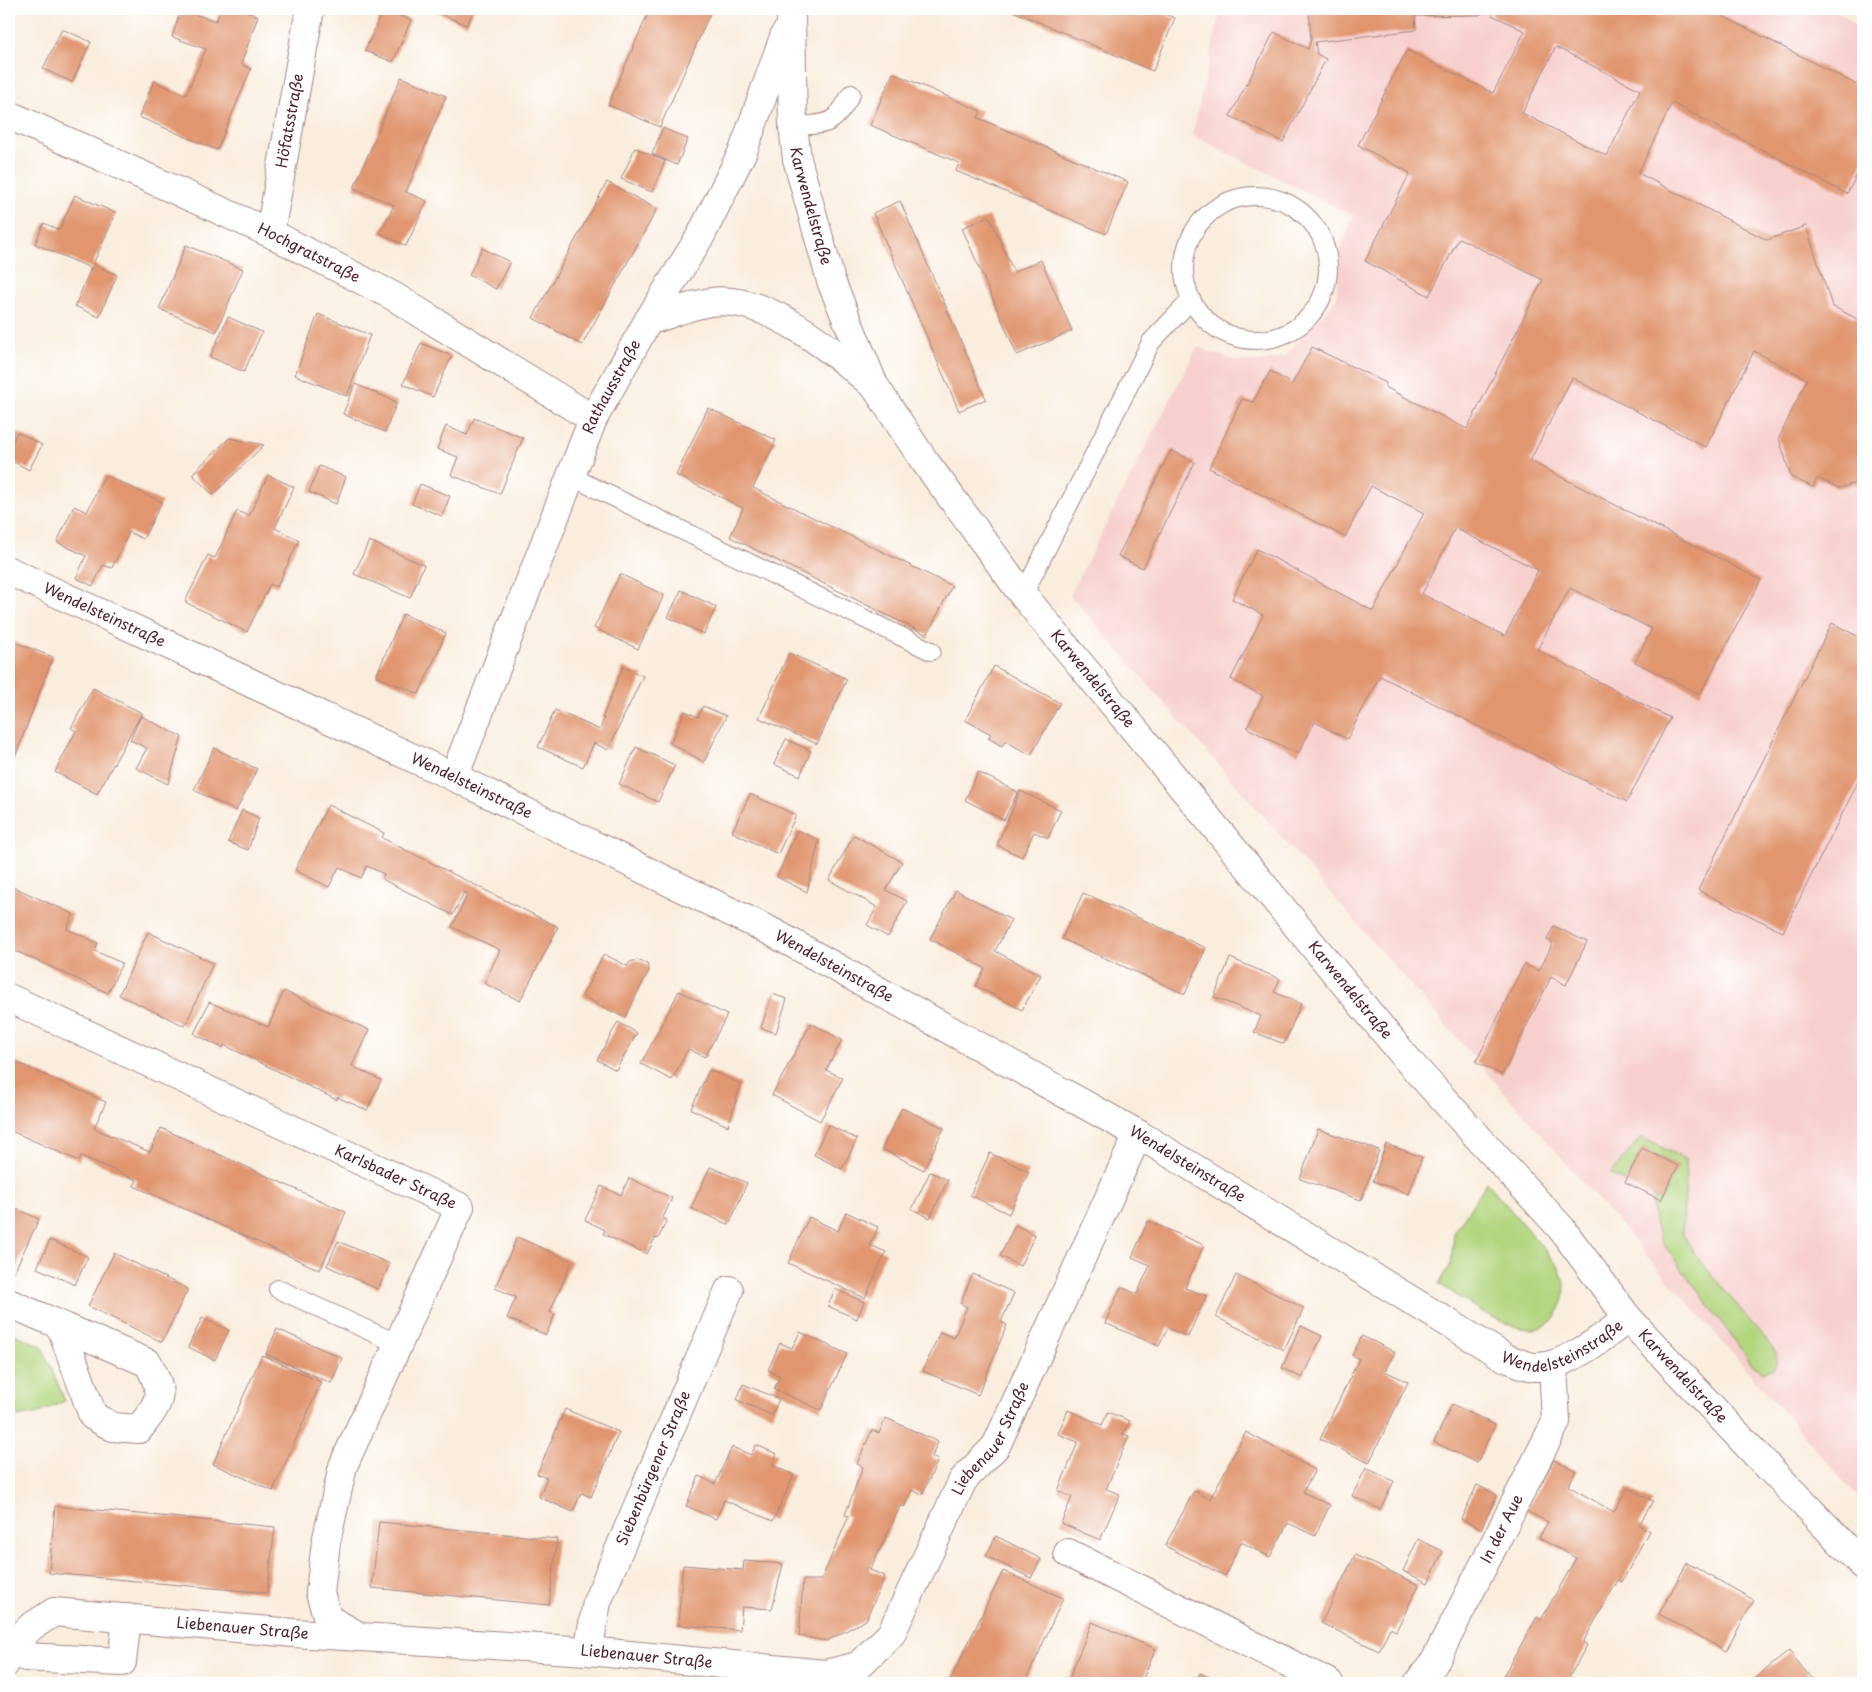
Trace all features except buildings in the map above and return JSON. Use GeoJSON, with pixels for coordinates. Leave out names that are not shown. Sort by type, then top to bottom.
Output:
{"type":"FeatureCollection","features":[{"type":"Feature","properties":{"kind":"street","name":"Höfatsstraße"},"geometry":{"type":"LineString","coordinates":[[270,233],[310,9]]}},
{"type":"Feature","properties":{"kind":"street","name":"Karwendelstraße"},"geometry":{"type":"LineString","coordinates":[[792,13],[793,126],[797,159],[831,281],[874,385],[923,459],[1023,595],[1412,1064],[1561,1228],[1628,1318],[1863,1565]]}},
{"type":"Feature","properties":{"kind":"street","name":"Rathausstraße"},"geometry":{"type":"LineString","coordinates":[[454,778],[593,419],[648,321],[701,235],[743,151],[792,13]]}},
{"type":"Feature","properties":{"kind":"street","name":"Hochgratstraße"},"geometry":{"type":"LineString","coordinates":[[9,115],[270,233],[393,296],[593,419]]}},
{"type":"Feature","properties":{"kind":"street","name":"Karwendelstraße"},"geometry":{"type":"LineString","coordinates":[[648,321],[711,302],[756,308],[791,323],[820,341],[874,385]]}},
{"type":"Feature","properties":{"kind":"street","name":"Wendelsteinstraße"},"geometry":{"type":"LineString","coordinates":[[9,571],[454,778],[772,932],[1138,1134],[1506,1358],[1535,1367],[1553,1364],[1605,1336],[1628,1318]]}},
{"type":"Feature","properties":{"kind":"street","name":"Karlsbader Straße"},"geometry":{"type":"LineString","coordinates":[[9,998],[460,1207],[343,1466],[326,1542],[320,1593],[328,1619],[359,1636]]}},
{"type":"Feature","properties":{"kind":"street","name":"Liebenauer Straße"},"geometry":{"type":"LineString","coordinates":[[127,1618],[122,1662],[25,1657],[9,1653],[31,1628],[54,1612],[127,1618],[294,1633],[588,1650],[826,1674],[858,1666],[891,1634],[963,1480],[996,1446],[1138,1134]]}},
{"type":"Feature","properties":{"kind":"street","name":"Siebenbürgener Straße"},"geometry":{"type":"LineString","coordinates":[[588,1650],[597,1602],[729,1290]]}},
{"type":"Feature","properties":{"kind":"street"},"geometry":{"type":"LineString","coordinates":[[9,1303],[61,1327]]}},
{"type":"Feature","properties":{"kind":"street","name":"In der Aue"},"geometry":{"type":"LineString","coordinates":[[1418,1683],[1434,1663],[1556,1422],[1553,1364]]}},
{"type":"Feature","properties":{"kind":"street"},"geometry":{"type":"LineString","coordinates":[[1068,1553],[1329,1683]]}},
{"type":"Feature","properties":{"kind":"lane"},"geometry":{"type":"LineString","coordinates":[[793,126],[826,124],[841,115],[851,94]]}},
{"type":"Feature","properties":{"kind":"lane"},"geometry":{"type":"LineString","coordinates":[[1256,196],[1280,200],[1302,212],[1315,226],[1324,243],[1328,262],[1327,281],[1322,299],[1309,319],[1290,333],[1268,340],[1245,341],[1223,334],[1204,320],[1190,301],[1183,277],[1184,253],[1194,230],[1210,211],[1232,200],[1256,196]]}},
{"type":"Feature","properties":{"kind":"lane"},"geometry":{"type":"LineString","coordinates":[[1023,595],[1152,342],[1190,301]]}},
{"type":"Feature","properties":{"kind":"lane"},"geometry":{"type":"LineString","coordinates":[[570,476],[931,651]]}},
{"type":"Feature","properties":{"kind":"lane"},"geometry":{"type":"LineString","coordinates":[[278,1289],[398,1344]]}},
{"type":"Feature","properties":{"kind":"shaded area"},"geometry":{"type":"Polygon","coordinates":[[[1221,9],[1834,9],[1863,30],[1863,1503],[1070,595],[1197,347],[1235,361],[1260,362],[1285,357],[1336,300],[1340,249],[1354,216],[1192,135],[1221,9]]]}},
{"type":"Feature","properties":{"kind":"green space"},"geometry":{"type":"Polygon","coordinates":[[[1641,1137],[1685,1159],[1686,1182],[1682,1233],[1696,1256],[1776,1352],[1776,1363],[1772,1370],[1763,1373],[1752,1364],[1662,1242],[1654,1220],[1652,1196],[1661,1200],[1678,1166],[1642,1148],[1625,1182],[1611,1174],[1641,1137]]]}},
{"type":"Feature","properties":{"kind":"green space"},"geometry":{"type":"Polygon","coordinates":[[[1487,1182],[1559,1267],[1565,1291],[1563,1302],[1557,1314],[1546,1325],[1532,1329],[1516,1327],[1482,1311],[1439,1284],[1451,1264],[1454,1233],[1487,1182]]]}},
{"type":"Feature","properties":{"kind":"green space"},"geometry":{"type":"Polygon","coordinates":[[[9,1332],[42,1346],[65,1401],[38,1413],[11,1418],[9,1436],[9,1332]]]}}]}
